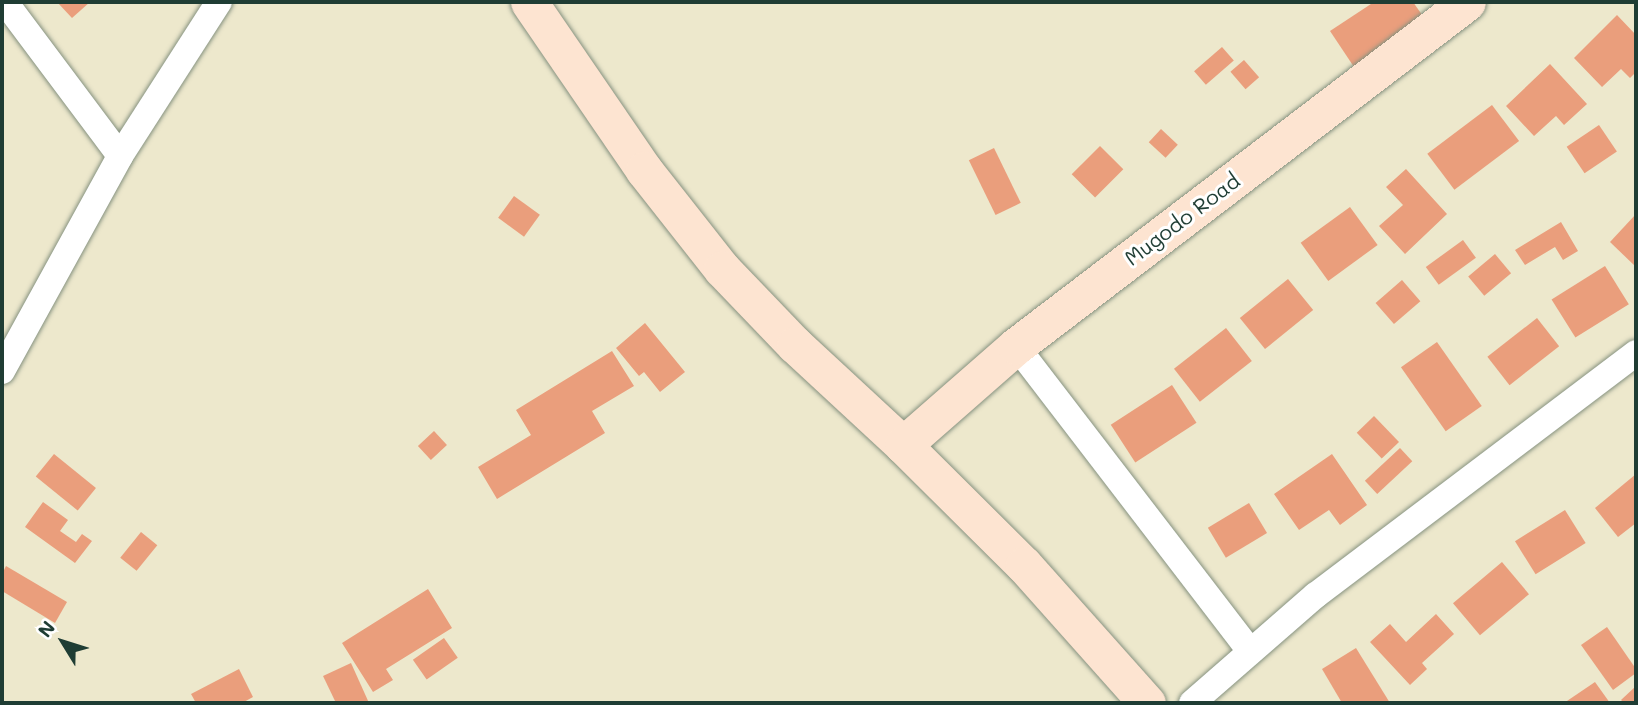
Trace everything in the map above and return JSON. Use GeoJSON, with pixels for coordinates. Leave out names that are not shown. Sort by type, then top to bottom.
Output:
{"type":"FeatureCollection","features":[{"type":"Feature","properties":{"kind":"street"},"geometry":{"type":"LineString","coordinates":[[5,2],[120,156]]}},
{"type":"Feature","properties":{"kind":"street"},"geometry":{"type":"LineString","coordinates":[[2,371],[120,156],[219,2]]}},
{"type":"Feature","properties":{"kind":"street"},"geometry":{"type":"LineString","coordinates":[[529,2],[644,170],[722,269],[795,345],[903,445],[1024,565],[1147,703]]}},
{"type":"Feature","properties":{"kind":"street","name":"Mugodo Road"},"geometry":{"type":"LineString","coordinates":[[903,445],[1016,346],[1467,2]]}},
{"type":"Feature","properties":{"kind":"street"},"geometry":{"type":"LineString","coordinates":[[1016,346],[1250,651]]}},
{"type":"Feature","properties":{"kind":"street"},"geometry":{"type":"LineString","coordinates":[[1192,703],[1316,595],[1636,354]]}},
{"type":"Feature","properties":{"kind":"building"},"geometry":{"type":"Polygon","coordinates":[[[57,2],[90,2],[72,18],[57,2]]]}},
{"type":"Feature","properties":{"kind":"building"},"geometry":{"type":"Polygon","coordinates":[[[1374,2],[1413,2],[1425,19],[1354,67],[1330,31],[1374,2]]]}},
{"type":"Feature","properties":{"kind":"building"},"geometry":{"type":"Polygon","coordinates":[[[1617,15],[1636,35],[1636,72],[1630,78],[1621,69],[1602,87],[1574,58],[1617,15]]]}},
{"type":"Feature","properties":{"kind":"building"},"geometry":{"type":"Polygon","coordinates":[[[1222,47],[1234,61],[1206,85],[1194,71],[1222,47]]]}},
{"type":"Feature","properties":{"kind":"building"},"geometry":{"type":"Polygon","coordinates":[[[1244,60],[1259,77],[1246,89],[1230,72],[1244,60]]]}},
{"type":"Feature","properties":{"kind":"building"},"geometry":{"type":"Polygon","coordinates":[[[1550,64],[1587,104],[1564,125],[1556,116],[1534,136],[1506,106],[1550,64]]]}},
{"type":"Feature","properties":{"kind":"building"},"geometry":{"type":"Polygon","coordinates":[[[1492,105],[1519,141],[1454,190],[1427,154],[1492,105]]]}},
{"type":"Feature","properties":{"kind":"building"},"geometry":{"type":"Polygon","coordinates":[[[1599,125],[1617,152],[1585,173],[1567,147],[1599,125]]]}},
{"type":"Feature","properties":{"kind":"building"},"geometry":{"type":"Polygon","coordinates":[[[1161,129],[1178,145],[1166,158],[1149,142],[1161,129]]]}},
{"type":"Feature","properties":{"kind":"building"},"geometry":{"type":"Polygon","coordinates":[[[1100,146],[1123,169],[1095,198],[1072,174],[1100,146]]]}},
{"type":"Feature","properties":{"kind":"building"},"geometry":{"type":"Polygon","coordinates":[[[994,148],[1021,203],[996,215],[969,160],[994,148]]]}},
{"type":"Feature","properties":{"kind":"building"},"geometry":{"type":"Polygon","coordinates":[[[1406,169],[1447,214],[1405,254],[1379,226],[1403,205],[1386,187],[1406,169]]]}},
{"type":"Feature","properties":{"kind":"building"},"geometry":{"type":"Polygon","coordinates":[[[514,196],[540,215],[524,237],[498,218],[514,196]]]}},
{"type":"Feature","properties":{"kind":"building"},"geometry":{"type":"Polygon","coordinates":[[[1350,207],[1378,245],[1328,281],[1301,243],[1350,207]]]}},
{"type":"Feature","properties":{"kind":"building"},"geometry":{"type":"Polygon","coordinates":[[[1636,214],[1636,267],[1610,242],[1636,214]]]}},
{"type":"Feature","properties":{"kind":"building"},"geometry":{"type":"Polygon","coordinates":[[[1561,222],[1578,251],[1563,260],[1555,247],[1525,265],[1515,250],[1561,222]]]}},
{"type":"Feature","properties":{"kind":"building"},"geometry":{"type":"Polygon","coordinates":[[[1463,240],[1476,258],[1439,285],[1426,267],[1463,240]]]}},
{"type":"Feature","properties":{"kind":"building"},"geometry":{"type":"Polygon","coordinates":[[[1495,254],[1511,273],[1484,296],[1468,276],[1495,254]]]}},
{"type":"Feature","properties":{"kind":"building"},"geometry":{"type":"Polygon","coordinates":[[[1605,266],[1629,304],[1575,338],[1552,299],[1605,266]]]}},
{"type":"Feature","properties":{"kind":"building"},"geometry":{"type":"Polygon","coordinates":[[[1288,279],[1313,310],[1265,349],[1240,318],[1288,279]]]}},
{"type":"Feature","properties":{"kind":"building"},"geometry":{"type":"Polygon","coordinates":[[[1402,280],[1420,301],[1394,324],[1376,303],[1402,280]]]}},
{"type":"Feature","properties":{"kind":"building"},"geometry":{"type":"Polygon","coordinates":[[[1537,318],[1559,346],[1510,385],[1487,357],[1537,318]]]}},
{"type":"Feature","properties":{"kind":"building"},"geometry":{"type":"Polygon","coordinates":[[[645,323],[685,372],[660,392],[644,372],[639,376],[616,348],[645,323]]]}},
{"type":"Feature","properties":{"kind":"building"},"geometry":{"type":"Polygon","coordinates":[[[1226,328],[1252,361],[1200,402],[1174,369],[1226,328]]]}},
{"type":"Feature","properties":{"kind":"building"},"geometry":{"type":"Polygon","coordinates":[[[1437,342],[1482,406],[1446,431],[1401,367],[1437,342]]]}},
{"type":"Feature","properties":{"kind":"building"},"geometry":{"type":"Polygon","coordinates":[[[612,351],[634,386],[592,411],[605,433],[497,499],[478,467],[531,435],[516,410],[612,351]]]}},
{"type":"Feature","properties":{"kind":"building"},"geometry":{"type":"Polygon","coordinates":[[[1172,385],[1197,423],[1135,462],[1111,425],[1172,385]]]}},
{"type":"Feature","properties":{"kind":"building"},"geometry":{"type":"Polygon","coordinates":[[[1374,416],[1399,442],[1382,459],[1357,433],[1374,416]]]}},
{"type":"Feature","properties":{"kind":"building"},"geometry":{"type":"Polygon","coordinates":[[[434,431],[447,445],[431,460],[418,446],[434,431]]]}},
{"type":"Feature","properties":{"kind":"building"},"geometry":{"type":"Polygon","coordinates":[[[1400,448],[1412,461],[1377,494],[1365,481],[1400,448]]]}},
{"type":"Feature","properties":{"kind":"building"},"geometry":{"type":"Polygon","coordinates":[[[54,454],[96,488],[78,511],[36,477],[54,454]]]}},
{"type":"Feature","properties":{"kind":"building"},"geometry":{"type":"Polygon","coordinates":[[[1332,454],[1367,505],[1340,525],[1329,510],[1299,530],[1274,494],[1332,454]]]}},
{"type":"Feature","properties":{"kind":"building"},"geometry":{"type":"Polygon","coordinates":[[[1636,474],[1636,523],[1618,537],[1595,508],[1636,474]]]}},
{"type":"Feature","properties":{"kind":"building"},"geometry":{"type":"Polygon","coordinates":[[[43,502],[68,520],[60,531],[76,542],[82,534],[92,541],[75,563],[25,527],[43,502]]]}},
{"type":"Feature","properties":{"kind":"building"},"geometry":{"type":"Polygon","coordinates":[[[1249,503],[1267,533],[1226,558],[1208,528],[1249,503]]]}},
{"type":"Feature","properties":{"kind":"building"},"geometry":{"type":"Polygon","coordinates":[[[1565,510],[1586,543],[1536,574],[1515,541],[1565,510]]]}},
{"type":"Feature","properties":{"kind":"building"},"geometry":{"type":"Polygon","coordinates":[[[141,532],[157,545],[137,571],[120,558],[141,532]]]}},
{"type":"Feature","properties":{"kind":"building"},"geometry":{"type":"Polygon","coordinates":[[[1502,562],[1529,594],[1480,635],[1453,603],[1502,562]]]}},
{"type":"Feature","properties":{"kind":"building"},"geometry":{"type":"Polygon","coordinates":[[[6,566],[67,602],[55,623],[2,591],[2,574],[6,566]]]}},
{"type":"Feature","properties":{"kind":"building"},"geometry":{"type":"Polygon","coordinates":[[[428,589],[452,628],[386,669],[393,680],[373,692],[342,643],[428,589]]]}},
{"type":"Feature","properties":{"kind":"building"},"geometry":{"type":"Polygon","coordinates":[[[1436,614],[1454,634],[1422,663],[1427,669],[1410,685],[1370,642],[1390,624],[1406,642],[1436,614]]]}},
{"type":"Feature","properties":{"kind":"building"},"geometry":{"type":"Polygon","coordinates":[[[1607,627],[1636,669],[1636,673],[1613,690],[1581,645],[1607,627]]]}},
{"type":"Feature","properties":{"kind":"building"},"geometry":{"type":"Polygon","coordinates":[[[444,638],[458,658],[427,679],[413,660],[444,638]]]}},
{"type":"Feature","properties":{"kind":"building"},"geometry":{"type":"Polygon","coordinates":[[[1356,648],[1390,703],[1342,703],[1322,669],[1356,648]]]}},
{"type":"Feature","properties":{"kind":"building"},"geometry":{"type":"Polygon","coordinates":[[[351,663],[369,703],[336,703],[323,676],[351,663]]]}},
{"type":"Feature","properties":{"kind":"building"},"geometry":{"type":"Polygon","coordinates":[[[239,669],[253,697],[242,703],[196,703],[191,694],[239,669]]]}},
{"type":"Feature","properties":{"kind":"building"},"geometry":{"type":"Polygon","coordinates":[[[1595,682],[1610,703],[1564,703],[1595,682]]]}},
{"type":"Feature","properties":{"kind":"building"},"geometry":{"type":"Polygon","coordinates":[[[1636,686],[1636,703],[1624,703],[1621,700],[1636,686]]]}}]}
